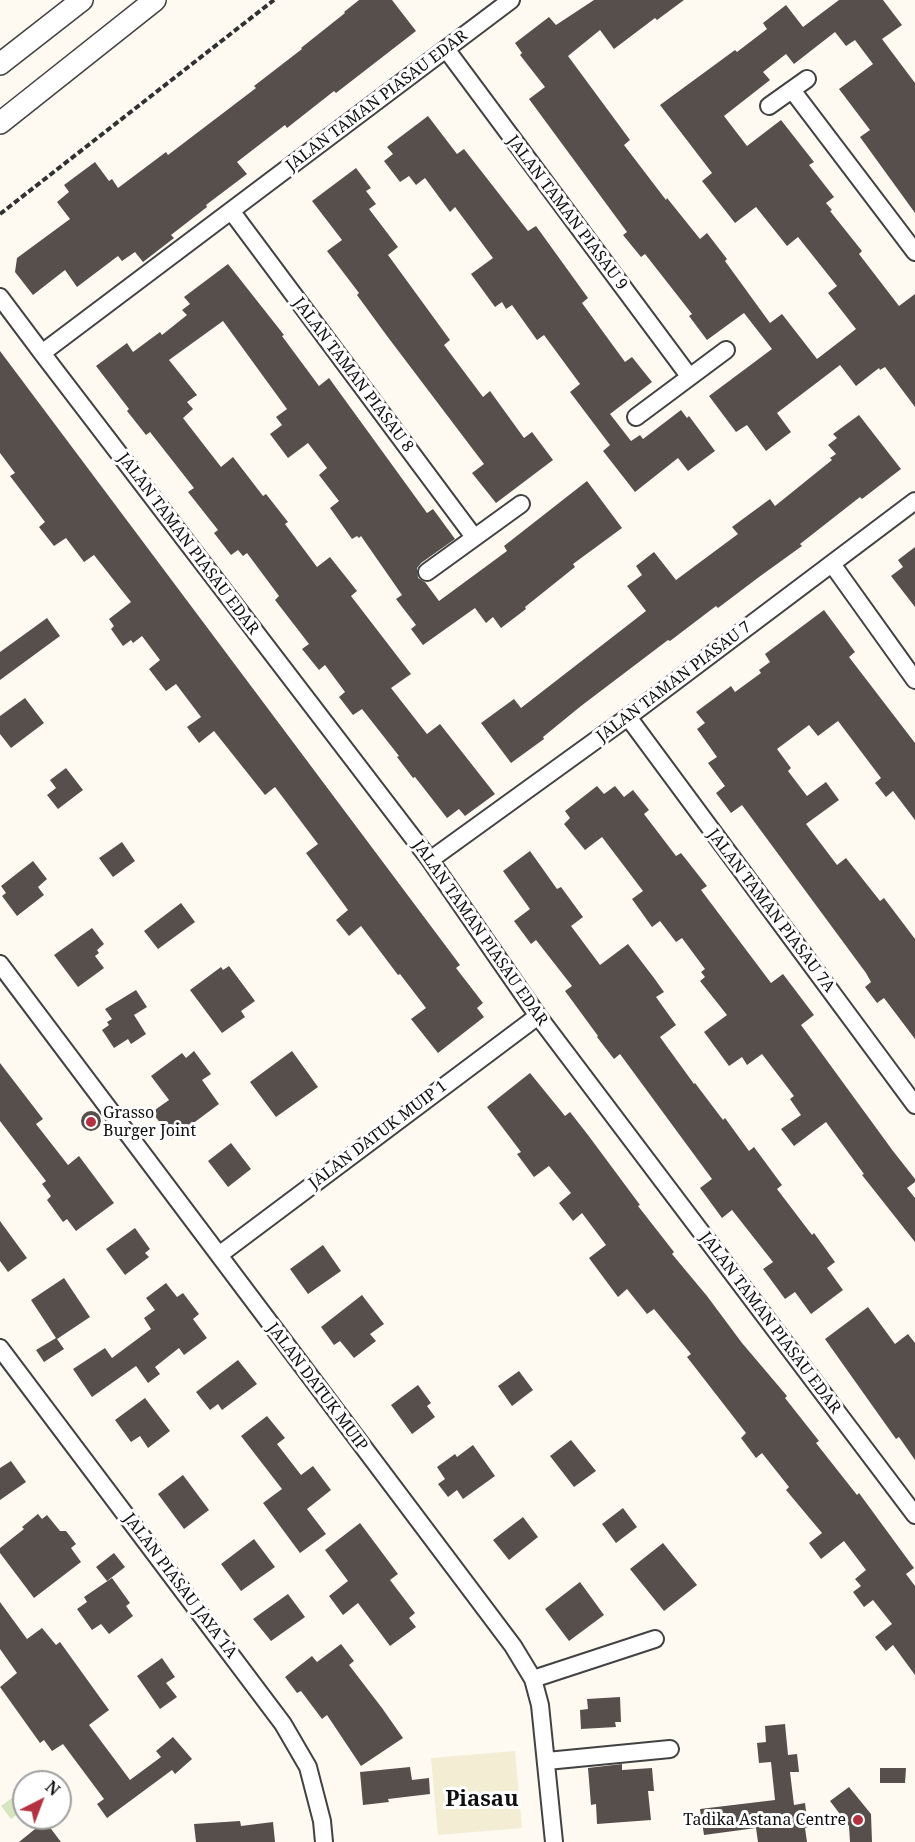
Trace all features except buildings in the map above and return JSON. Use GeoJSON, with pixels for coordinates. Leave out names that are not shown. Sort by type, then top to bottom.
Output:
{"type":"FeatureCollection","features":[{"type":"Feature","properties":{"kind":"street"},"geometry":{"type":"LineString","coordinates":[[0,64],[82,0]]}},
{"type":"Feature","properties":{"kind":"street"},"geometry":{"type":"LineString","coordinates":[[0,123],[156,0]]}},
{"type":"Feature","properties":{"kind":"street","name":"JALAN TAMAN PIASAU EDAR"},"geometry":{"type":"LineString","coordinates":[[42,353],[511,0]]}},
{"type":"Feature","properties":{"kind":"street","name":"JALAN TAMAN PIASAU 9"},"geometry":{"type":"LineString","coordinates":[[446,49],[689,376]]}},
{"type":"Feature","properties":{"kind":"street"},"geometry":{"type":"LineString","coordinates":[[769,106],[807,79]]}},
{"type":"Feature","properties":{"kind":"street"},"geometry":{"type":"LineString","coordinates":[[792,90],[915,252]]}},
{"type":"Feature","properties":{"kind":"street","name":"JALAN TAMAN PIASAU 8"},"geometry":{"type":"LineString","coordinates":[[232,212],[474,537]]}},
{"type":"Feature","properties":{"kind":"street","name":"JALAN TAMAN PIASAU EDAR"},"geometry":{"type":"LineString","coordinates":[[0,297],[430,860],[538,1016],[915,1515]]}},
{"type":"Feature","properties":{"kind":"street"},"geometry":{"type":"LineString","coordinates":[[636,417],[726,350]]}},
{"type":"Feature","properties":{"kind":"street","name":"JALAN TAMAN PIASAU 7"},"geometry":{"type":"LineString","coordinates":[[430,860],[628,717],[915,501]]}},
{"type":"Feature","properties":{"kind":"street"},"geometry":{"type":"LineString","coordinates":[[427,572],[521,504]]}},
{"type":"Feature","properties":{"kind":"street"},"geometry":{"type":"LineString","coordinates":[[832,564],[915,680]]}},
{"type":"Feature","properties":{"kind":"street","name":"JALAN TAMAN PIASAU 7A"},"geometry":{"type":"LineString","coordinates":[[628,717],[915,1104]]}},
{"type":"Feature","properties":{"kind":"street","name":"JALAN DATUK MUIP"},"geometry":{"type":"LineString","coordinates":[[1,968],[513,1646],[533,1679],[540,1705],[554,1842]]}},
{"type":"Feature","properties":{"kind":"street","name":"JALAN DATUK MUIP 1"},"geometry":{"type":"LineString","coordinates":[[219,1255],[538,1016]]}},
{"type":"Feature","properties":{"kind":"street","name":"JALAN PIASAU JAYA 1A"},"geometry":{"type":"LineString","coordinates":[[0,1348],[283,1724],[308,1767],[324,1842]]}},
{"type":"Feature","properties":{"kind":"street"},"geometry":{"type":"LineString","coordinates":[[533,1679],[655,1639]]}},
{"type":"Feature","properties":{"kind":"street"},"geometry":{"type":"LineString","coordinates":[[547,1761],[670,1749]]}},
{"type":"Feature","properties":{"kind":"path"},"geometry":{"type":"LineString","coordinates":[[0,214],[274,0]]}},
{"type":"Feature","properties":{"kind":"shaded area"},"geometry":{"type":"Polygon","coordinates":[[[515,1751],[522,1828],[438,1835],[431,1758],[515,1751]]]}},
{"type":"Feature","properties":{"kind":"green space"},"geometry":{"type":"Polygon","coordinates":[[[12,1798],[12,1818],[11,1819],[1,1806],[12,1798]]]}},
{"type":"Feature","properties":{"kind":"place","name":"Grasso Burger Joint"},"geometry":{"type":"Point","coordinates":[91,1122]}},
{"type":"Feature","properties":{"kind":"place","name":"Tadika Astana Centre"},"geometry":{"type":"Point","coordinates":[858,1820]}},
{"type":"Feature","properties":{"kind":"district","name":"Piasau"},"geometry":{"type":"Point","coordinates":[482,1800]}}]}
